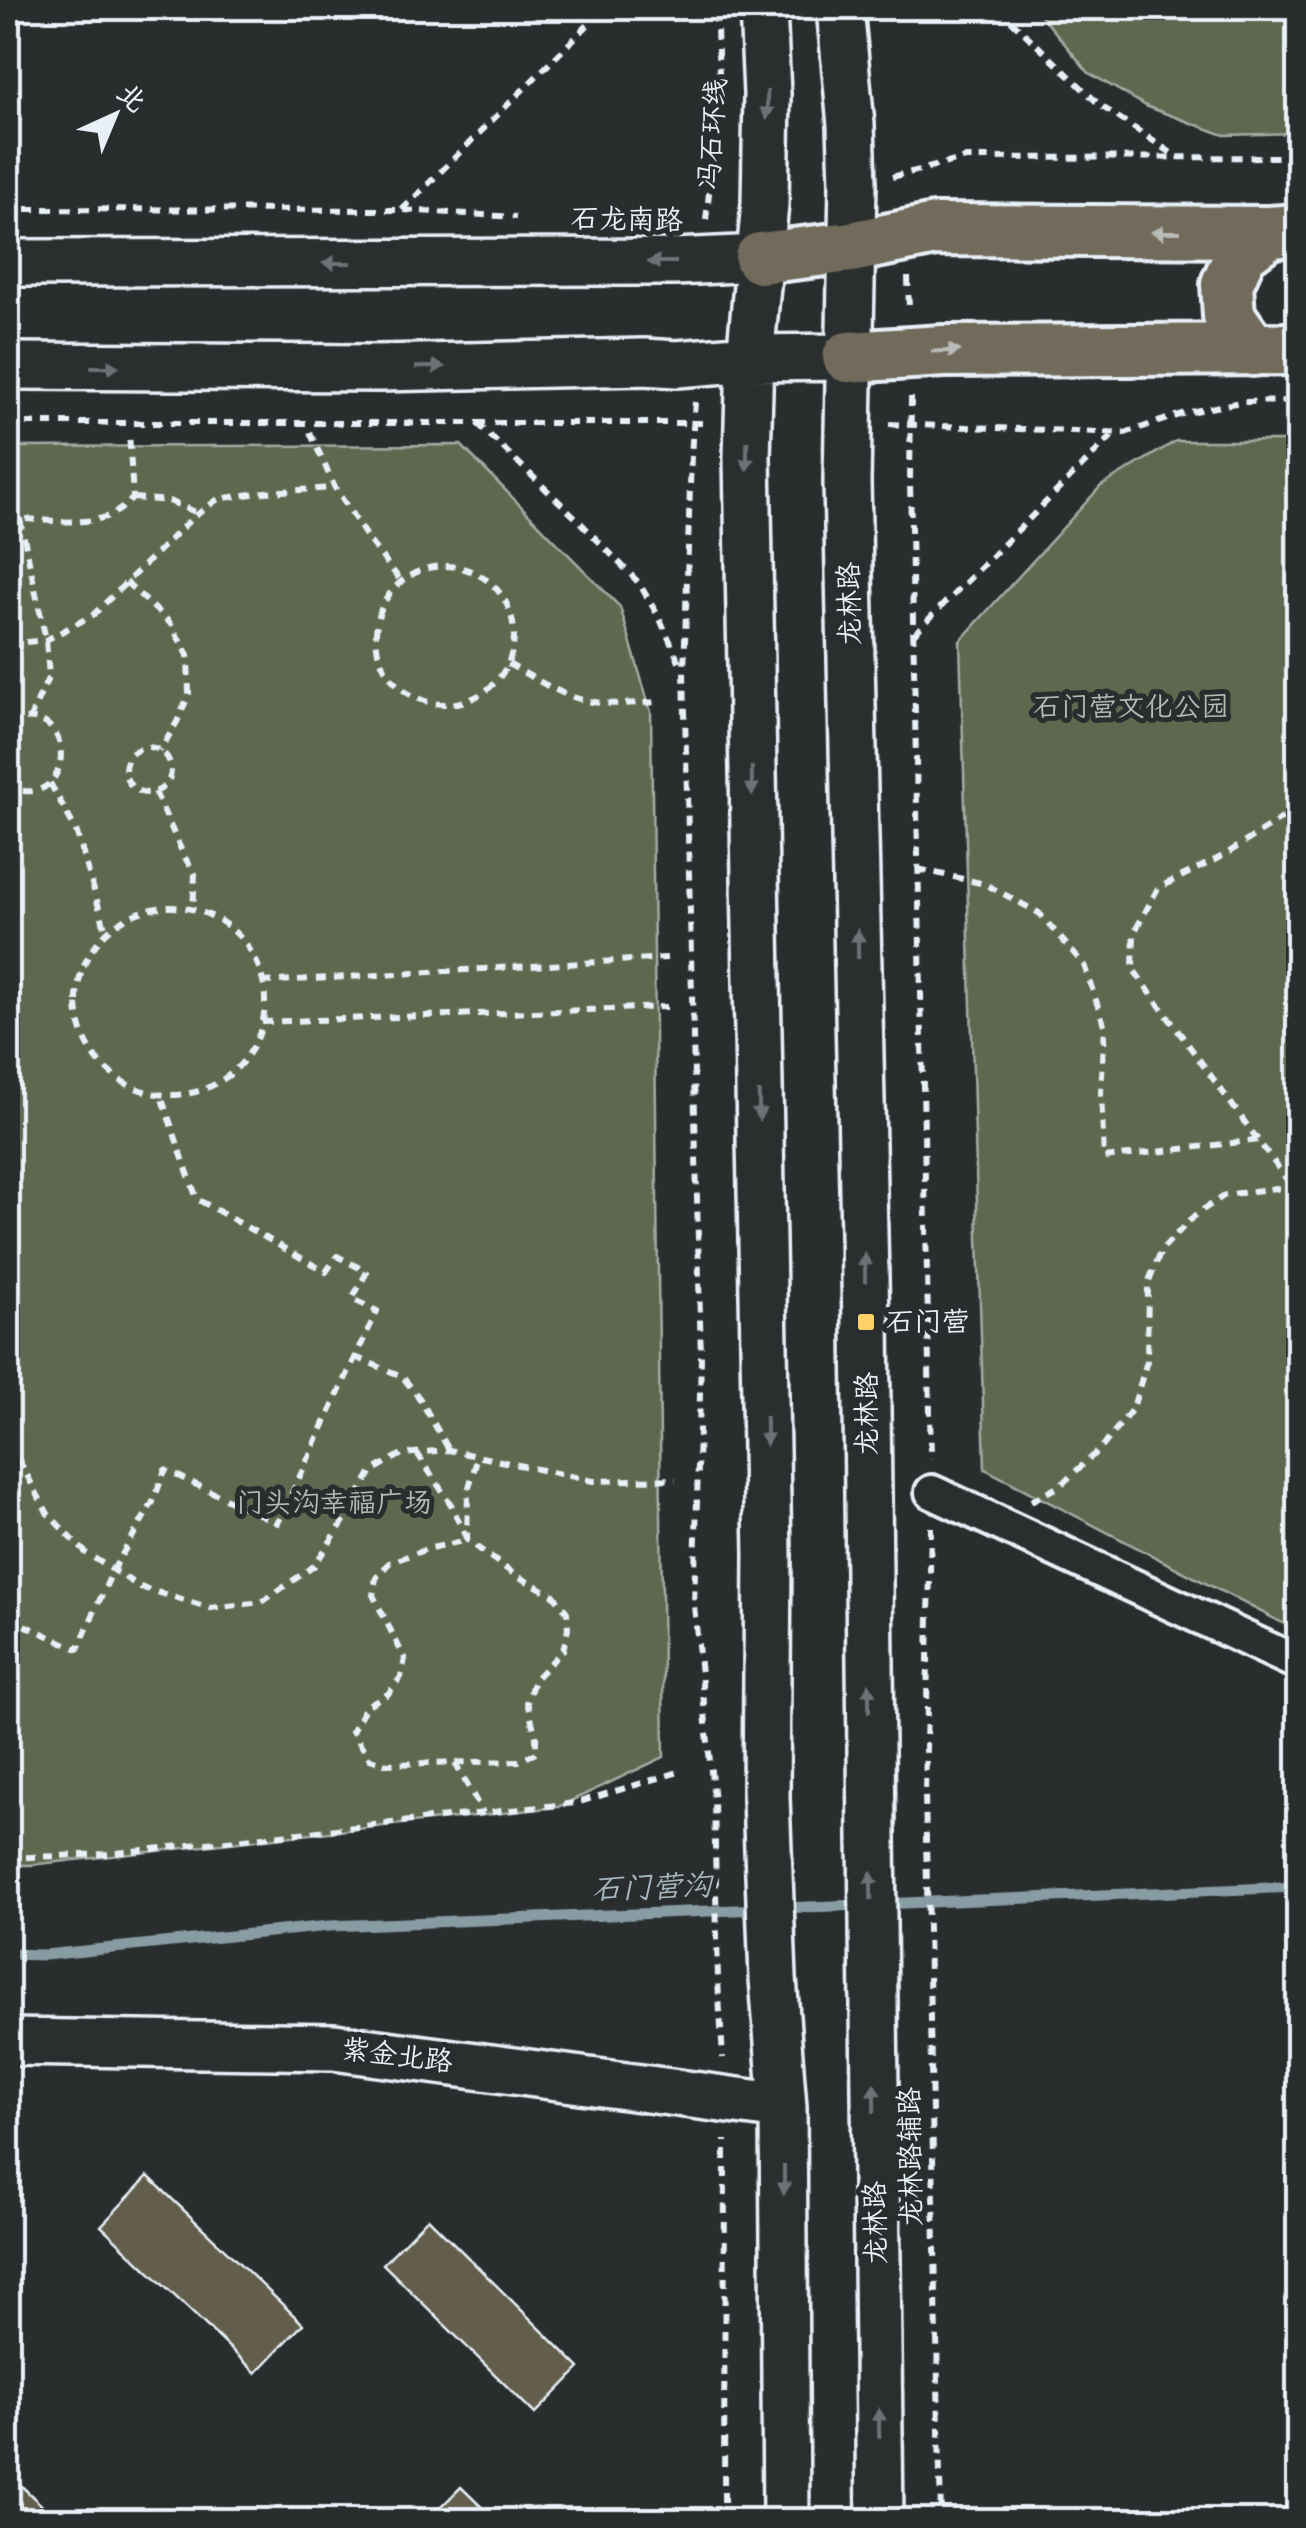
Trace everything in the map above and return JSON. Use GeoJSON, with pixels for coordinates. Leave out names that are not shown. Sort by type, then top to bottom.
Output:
{"type":"FeatureCollection","features":[{"type":"Feature","properties":{"kind":"main road","name":"冯石环线"},"geometry":{"type":"LineString","coordinates":[[760,258],[768,94],[763,8]]}},
{"type":"Feature","properties":{"kind":"main road"},"geometry":{"type":"LineString","coordinates":[[840,8],[852,125],[851,247]]}},
{"type":"Feature","properties":{"kind":"main road","name":"石龙南路"},"geometry":{"type":"LineString","coordinates":[[8,263],[675,262],[701,234],[760,258],[851,247],[935,230],[1284,231]]}},
{"type":"Feature","properties":{"kind":"main road"},"geometry":{"type":"LineString","coordinates":[[1276,349],[1229,316],[1227,284],[1240,252],[1284,231]]}},
{"type":"Feature","properties":{"kind":"main road","name":"龙林路"},"geometry":{"type":"LineString","coordinates":[[851,247],[847,423],[866,1322],[880,2520]]}},
{"type":"Feature","properties":{"kind":"main road"},"geometry":{"type":"LineString","coordinates":[[760,258],[748,426],[750,718],[768,1555],[766,1798],[773,1978],[784,2106],[786,2520]]}},
{"type":"Feature","properties":{"kind":"main road"},"geometry":{"type":"LineString","coordinates":[[8,366],[379,368],[698,362],[963,351],[1276,349]]}},
{"type":"Feature","properties":{"kind":"main road","name":"紫金北路"},"geometry":{"type":"LineString","coordinates":[[8,2042],[334,2047],[784,2106]]}},
{"type":"Feature","properties":{"kind":"street"},"geometry":{"type":"LineString","coordinates":[[932,1492],[1298,1664]]}},
{"type":"Feature","properties":{"kind":"path"},"geometry":{"type":"LineString","coordinates":[[402,210],[605,8]]}},
{"type":"Feature","properties":{"kind":"path","name":"冯石环线"},"geometry":{"type":"LineString","coordinates":[[701,234],[720,96],[716,8]]}},
{"type":"Feature","properties":{"kind":"path"},"geometry":{"type":"LineString","coordinates":[[998,8],[1101,106],[1177,156]]}},
{"type":"Feature","properties":{"kind":"path"},"geometry":{"type":"LineString","coordinates":[[852,182],[898,177],[966,158],[1298,157]]}},
{"type":"Feature","properties":{"kind":"path","name":"石龙南路"},"geometry":{"type":"LineString","coordinates":[[701,234],[764,204]]}},
{"type":"Feature","properties":{"kind":"path"},"geometry":{"type":"LineString","coordinates":[[8,210],[402,210],[519,217]]}},
{"type":"Feature","properties":{"kind":"path"},"geometry":{"type":"LineString","coordinates":[[911,353],[910,482],[932,1492]]}},
{"type":"Feature","properties":{"kind":"path"},"geometry":{"type":"LineString","coordinates":[[698,362],[684,672],[701,1359],[694,1606],[714,1802],[725,2100],[724,2520]]}},
{"type":"Feature","properties":{"kind":"path"},"geometry":{"type":"LineString","coordinates":[[847,423],[1124,433],[1240,402],[1298,401]]}},
{"type":"Feature","properties":{"kind":"path"},"geometry":{"type":"LineString","coordinates":[[476,422],[639,583],[684,672]]}},
{"type":"Feature","properties":{"kind":"path"},"geometry":{"type":"LineString","coordinates":[[8,423],[748,426]]}},
{"type":"Feature","properties":{"kind":"path"},"geometry":{"type":"LineString","coordinates":[[8,518],[86,521],[122,509],[133,498],[129,432]]}},
{"type":"Feature","properties":{"kind":"path"},"geometry":{"type":"LineString","coordinates":[[310,432],[335,488],[400,580]]}},
{"type":"Feature","properties":{"kind":"path"},"geometry":{"type":"LineString","coordinates":[[914,635],[1116,432]]}},
{"type":"Feature","properties":{"kind":"path"},"geometry":{"type":"LineString","coordinates":[[8,644],[46,640],[93,615],[198,513],[218,499],[335,488]]}},
{"type":"Feature","properties":{"kind":"path"},"geometry":{"type":"LineString","coordinates":[[133,498],[169,501],[198,513]]}},
{"type":"Feature","properties":{"kind":"path"},"geometry":{"type":"LineString","coordinates":[[20,518],[46,640],[48,676],[30,718]]}},
{"type":"Feature","properties":{"kind":"path"},"geometry":{"type":"LineString","coordinates":[[464,568],[484,578],[500,593],[511,613],[514,635],[508,664],[485,692],[465,702],[441,705],[418,700],[397,687],[383,668],[376,645],[376,621],[385,599],[400,580],[420,570],[464,568]]}},
{"type":"Feature","properties":{"kind":"path"},"geometry":{"type":"LineString","coordinates":[[126,582],[170,623],[188,655],[189,694],[160,751]]}},
{"type":"Feature","properties":{"kind":"path"},"geometry":{"type":"LineString","coordinates":[[508,664],[586,701],[660,702]]}},
{"type":"Feature","properties":{"kind":"path"},"geometry":{"type":"LineString","coordinates":[[8,723],[30,718],[52,729],[62,750],[58,774],[50,782],[28,792],[8,786]]}},
{"type":"Feature","properties":{"kind":"path"},"geometry":{"type":"LineString","coordinates":[[146,747],[160,751],[169,762],[167,783],[155,792],[134,788],[125,775],[132,753],[146,747]]}},
{"type":"Feature","properties":{"kind":"path"},"geometry":{"type":"LineString","coordinates":[[50,782],[76,830],[106,931]]}},
{"type":"Feature","properties":{"kind":"path"},"geometry":{"type":"LineString","coordinates":[[155,792],[196,874],[194,910]]}},
{"type":"Feature","properties":{"kind":"path"},"geometry":{"type":"LineString","coordinates":[[1298,808],[1223,856],[1158,888],[1134,933],[1134,969],[1298,1197]]}},
{"type":"Feature","properties":{"kind":"path"},"geometry":{"type":"LineString","coordinates":[[918,868],[985,884],[1040,914],[1084,964],[1105,1028],[1101,1092],[1104,1158],[1259,1140]]}},
{"type":"Feature","properties":{"kind":"path"},"geometry":{"type":"LineString","coordinates":[[162,906],[194,910],[222,922],[246,943],[260,971],[266,1002],[260,1033],[245,1061],[222,1082],[192,1094],[161,1096],[130,1088],[104,1070],[86,1045],[77,1015],[77,984],[87,955],[106,931],[132,914],[162,906]]}},
{"type":"Feature","properties":{"kind":"path"},"geometry":{"type":"LineString","coordinates":[[262,982],[668,958]]}},
{"type":"Feature","properties":{"kind":"path"},"geometry":{"type":"LineString","coordinates":[[262,1022],[667,1006]]}},
{"type":"Feature","properties":{"kind":"path"},"geometry":{"type":"LineString","coordinates":[[8,1618],[78,1649],[113,1570],[153,1502],[164,1470],[278,1522],[377,1312],[352,1299],[367,1272],[337,1256],[326,1272],[196,1199],[161,1096]]}},
{"type":"Feature","properties":{"kind":"path"},"geometry":{"type":"LineString","coordinates":[[971,1510],[1022,1506],[1061,1485],[1103,1446],[1132,1408],[1147,1360],[1148,1283],[1162,1249],[1194,1215],[1225,1195],[1276,1188],[1298,1197]]}},
{"type":"Feature","properties":{"kind":"path"},"geometry":{"type":"LineString","coordinates":[[356,1357],[402,1376],[449,1450]]}},
{"type":"Feature","properties":{"kind":"path"},"geometry":{"type":"LineString","coordinates":[[8,1445],[48,1514],[86,1553],[140,1587],[210,1608],[262,1602],[314,1566],[372,1471],[402,1454],[449,1450],[592,1481],[676,1479]]}},
{"type":"Feature","properties":{"kind":"path"},"geometry":{"type":"LineString","coordinates":[[417,1453],[452,1506],[467,1540],[515,1576],[554,1595],[567,1612],[568,1629],[562,1650],[534,1680],[527,1702],[536,1752],[519,1762],[387,1764],[370,1759],[352,1731],[366,1706],[388,1694],[401,1676],[405,1659],[373,1595],[376,1578],[390,1563],[428,1548],[467,1540]]}},
{"type":"Feature","properties":{"kind":"path"},"geometry":{"type":"LineString","coordinates":[[467,1540],[468,1491],[478,1456]]}},
{"type":"Feature","properties":{"kind":"path","name":"龙林路辅路"},"geometry":{"type":"LineString","coordinates":[[932,1492],[926,1793],[940,2520]]}},
{"type":"Feature","properties":{"kind":"path"},"geometry":{"type":"LineString","coordinates":[[454,1763],[483,1813]]}},
{"type":"Feature","properties":{"kind":"path"},"geometry":{"type":"LineString","coordinates":[[8,1858],[108,1854],[576,1803],[682,1771]]}},
{"type":"Feature","properties":{"kind":"green space"},"geometry":{"type":"Polygon","coordinates":[[[1035,8],[1298,8],[1298,133],[1224,135],[1148,107],[1089,73],[1035,8]]]}},
{"type":"Feature","properties":{"kind":"green space","name":"石门营文化公园"},"geometry":{"type":"Polygon","coordinates":[[[1176,441],[1298,441],[1298,1631],[985,1469],[960,641],[1101,486],[1176,441]]]}},
{"type":"Feature","properties":{"kind":"green space","name":"门头沟幸福广场"},"geometry":{"type":"Polygon","coordinates":[[[461,445],[620,607],[651,712],[664,1757],[558,1807],[8,1865],[8,447],[461,445]]]}},
{"type":"Feature","properties":{"kind":"building"},"geometry":{"type":"Polygon","coordinates":[[[148,2176],[303,2324],[256,2373],[101,2226],[148,2176]]]}},
{"type":"Feature","properties":{"kind":"building"},"geometry":{"type":"Polygon","coordinates":[[[428,2218],[580,2368],[535,2414],[383,2264],[428,2218]]]}},
{"type":"Feature","properties":{"kind":"building"},"geometry":{"type":"Polygon","coordinates":[[[8,2473],[57,2520],[8,2520],[8,2473]]]}},
{"type":"Feature","properties":{"kind":"building"},"geometry":{"type":"Polygon","coordinates":[[[461,2487],[495,2520],[428,2520],[461,2487]]]}},
{"type":"Feature","properties":{"kind":"waterway","name":"石门营沟"},"geometry":{"type":"LineString","coordinates":[[880,1904],[1298,1887]]}},
{"type":"Feature","properties":{"kind":"waterway","name":"石门营沟"},"geometry":{"type":"LineString","coordinates":[[780,1908],[861,1905]]}},
{"type":"Feature","properties":{"kind":"waterway","name":"石门营沟"},"geometry":{"type":"LineString","coordinates":[[8,1954],[45,1955],[329,1926],[761,1909]]}},
{"type":"Feature","properties":{"kind":"place","name":"石门营"},"geometry":{"type":"Point","coordinates":[866,1322]}}]}
